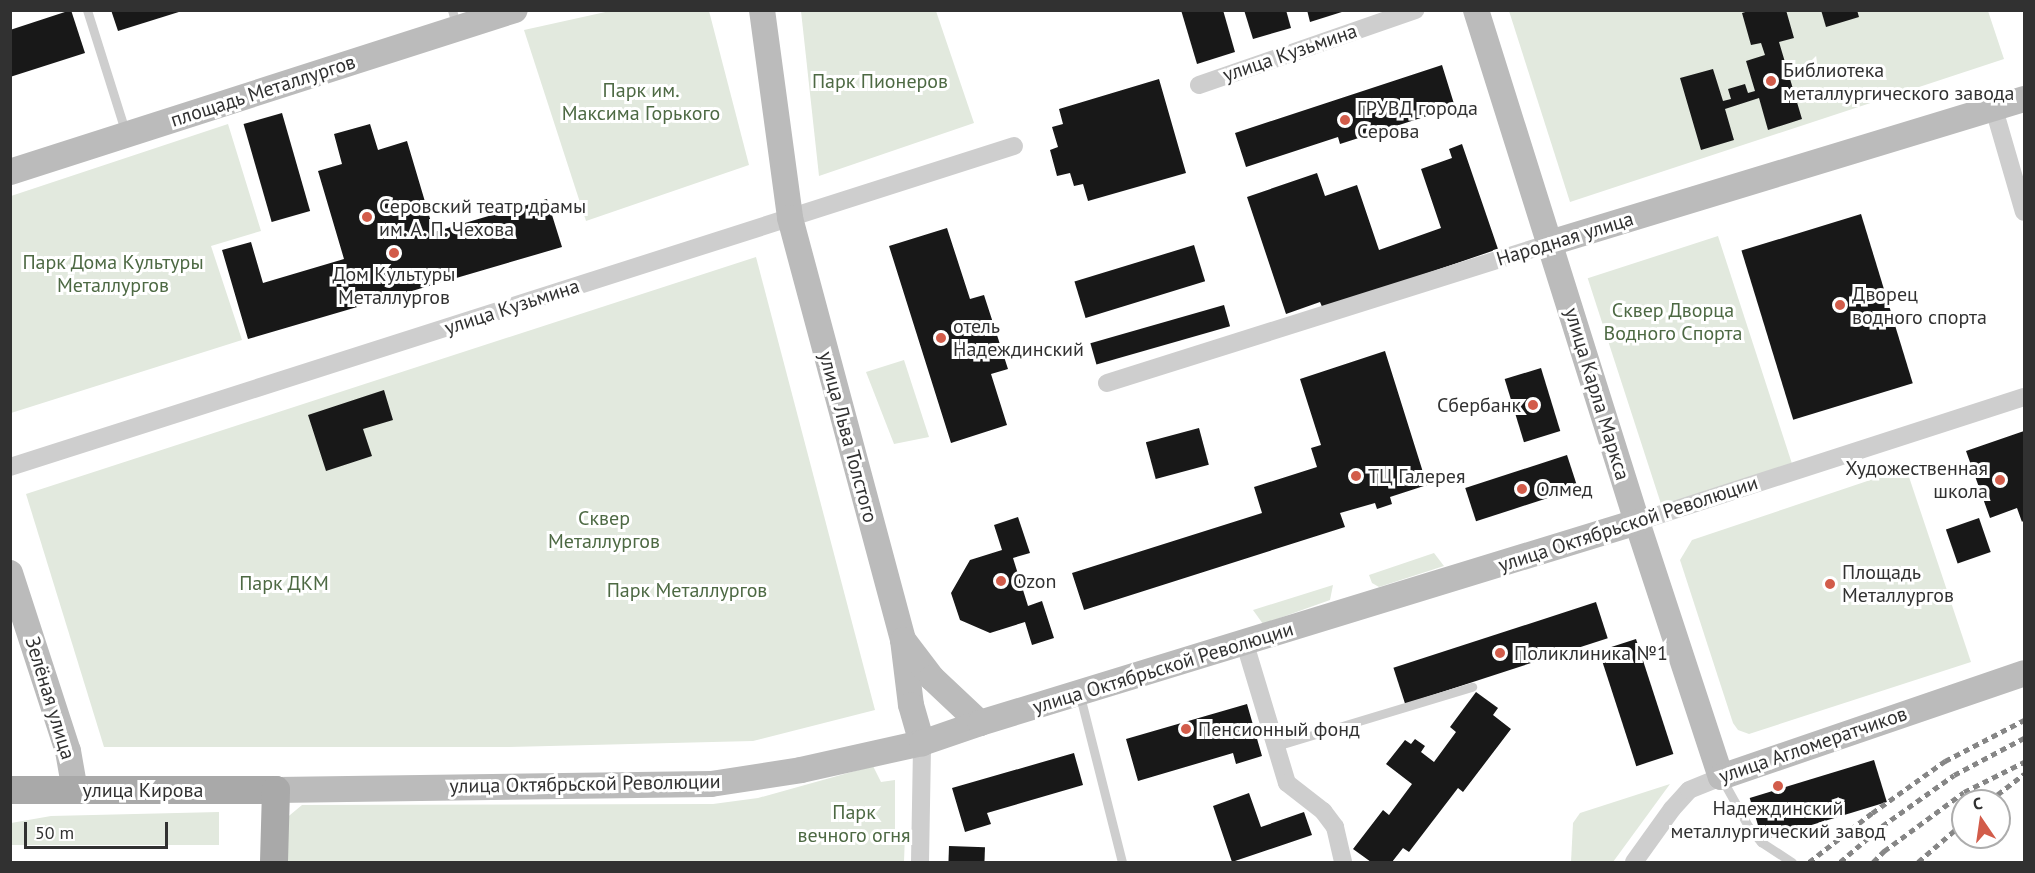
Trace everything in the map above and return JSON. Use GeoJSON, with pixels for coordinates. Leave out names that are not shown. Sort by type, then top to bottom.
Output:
{"type":"FeatureCollection","features":[{"type":"Feature","properties":{"kind":"main road","name":"улица Кирова"},"geometry":{"type":"LineString","coordinates":[[10,790],[276,790]]}},
{"type":"Feature","properties":{"kind":"main road"},"geometry":{"type":"LineString","coordinates":[[274,862],[276,790]]}},
{"type":"Feature","properties":{"kind":"street","name":"площадь Металлургов"},"geometry":{"type":"LineString","coordinates":[[10,172],[455,20],[515,10]]}},
{"type":"Feature","properties":{"kind":"street","name":"улица Льва Толстого"},"geometry":{"type":"LineString","coordinates":[[762,10],[790,218],[903,640],[910,705],[922,743],[920,862]]}},
{"type":"Feature","properties":{"kind":"street","name":"улица Кузьмина"},"geometry":{"type":"LineString","coordinates":[[1199,85],[1415,10]]}},
{"type":"Feature","properties":{"kind":"street","name":"улица Карла Маркса"},"geometry":{"type":"LineString","coordinates":[[1476,10],[1637,522],[1721,777]]}},
{"type":"Feature","properties":{"kind":"street","name":"Народная улица"},"geometry":{"type":"LineString","coordinates":[[1107,382],[1550,243],[2025,99]]}},
{"type":"Feature","properties":{"kind":"street"},"geometry":{"type":"LineString","coordinates":[[1994,109],[2025,212]]}},
{"type":"Feature","properties":{"kind":"street","name":"улица Кузьмина"},"geometry":{"type":"LineString","coordinates":[[10,467],[1014,146]]}},
{"type":"Feature","properties":{"kind":"street","name":"улица Октябрьской Революции"},"geometry":{"type":"LineString","coordinates":[[276,790],[711,784],[801,770],[922,743],[980,723],[1245,644],[1637,522],[2025,396]]}},
{"type":"Feature","properties":{"kind":"street","name":"Зелёная улица"},"geometry":{"type":"LineString","coordinates":[[10,573],[68,751],[75,790]]}},
{"type":"Feature","properties":{"kind":"street"},"geometry":{"type":"LineString","coordinates":[[903,640],[932,678],[980,723]]}},
{"type":"Feature","properties":{"kind":"street"},"geometry":{"type":"LineString","coordinates":[[1245,644],[1287,783],[1323,811],[1335,826],[1343,862]]}},
{"type":"Feature","properties":{"kind":"street","name":"улица Агломератчиков"},"geometry":{"type":"LineString","coordinates":[[1634,862],[1672,809],[1689,790],[2025,673]]}},
{"type":"Feature","properties":{"kind":"lane"},"geometry":{"type":"LineString","coordinates":[[87,10],[126,134]]}},
{"type":"Feature","properties":{"kind":"lane"},"geometry":{"type":"LineString","coordinates":[[1276,746],[1472,687]]}},
{"type":"Feature","properties":{"kind":"lane"},"geometry":{"type":"LineString","coordinates":[[1079,693],[1122,862]]}},
{"type":"Feature","properties":{"kind":"lane"},"geometry":{"type":"LineString","coordinates":[[1721,777],[1748,826],[1761,842],[1792,862]]}},
{"type":"Feature","properties":{"kind":"green space","name":"Парк им. Максима Горького"},"geometry":{"type":"Polygon","coordinates":[[[610,11],[709,11],[749,165],[586,221],[524,30],[610,11]]]}},
{"type":"Feature","properties":{"kind":"green space","name":"Парк Пионеров"},"geometry":{"type":"Polygon","coordinates":[[[801,11],[936,11],[974,123],[819,176],[801,11]]]}},
{"type":"Feature","properties":{"kind":"green space"},"geometry":{"type":"Polygon","coordinates":[[[1509,11],[1988,11],[2004,59],[1570,202],[1509,11]]]}},
{"type":"Feature","properties":{"kind":"green space","name":"Парк Дома Культуры Металлургов"},"geometry":{"type":"Polygon","coordinates":[[[228,124],[261,231],[211,246],[242,340],[11,413],[11,196],[228,124]]]}},
{"type":"Feature","properties":{"kind":"green space","name":"Сквер Дворца Водного Спорта"},"geometry":{"type":"Polygon","coordinates":[[[1718,236],[1795,472],[1664,514],[1588,278],[1718,236]]]}},
{"type":"Feature","properties":{"kind":"green space","name":"Сквер Металлургов"},"geometry":{"type":"Polygon","coordinates":[[[756,257],[875,710],[753,741],[509,747],[104,747],[26,494],[756,257]]]}},
{"type":"Feature","properties":{"kind":"green space"},"geometry":{"type":"Polygon","coordinates":[[[904,360],[929,437],[894,444],[866,372],[904,360]]]}},
{"type":"Feature","properties":{"kind":"green space"},"geometry":{"type":"Polygon","coordinates":[[[1906,468],[1971,662],[1749,734],[1738,730],[1733,723],[1680,560],[1692,540],[1906,468]]]}},
{"type":"Feature","properties":{"kind":"green space"},"geometry":{"type":"Polygon","coordinates":[[[1434,553],[1444,566],[1379,587],[1372,583],[1369,575],[1434,553]]]}},
{"type":"Feature","properties":{"kind":"green space"},"geometry":{"type":"Polygon","coordinates":[[[1333,585],[1330,600],[1263,624],[1253,610],[1333,585]]]}},
{"type":"Feature","properties":{"kind":"green space","name":"Парк вечного огня"},"geometry":{"type":"Polygon","coordinates":[[[873,766],[881,782],[895,780],[895,831],[905,835],[904,862],[286,862],[284,820],[302,805],[713,804],[758,798],[873,766]]]}},
{"type":"Feature","properties":{"kind":"green space"},"geometry":{"type":"Polygon","coordinates":[[[1670,784],[1613,862],[1571,862],[1573,823],[1580,813],[1670,784]]]}},
{"type":"Feature","properties":{"kind":"green space"},"geometry":{"type":"Polygon","coordinates":[[[219,812],[219,845],[11,845],[11,823],[51,816],[219,812]]]}},
{"type":"Feature","properties":{"kind":"building"},"geometry":{"type":"Polygon","coordinates":[[[71,10],[85,53],[10,77],[10,30],[71,10]]]}},
{"type":"Feature","properties":{"kind":"building"},"geometry":{"type":"Polygon","coordinates":[[[111,10],[182,10],[182,11],[118,31],[111,10]]]}},
{"type":"Feature","properties":{"kind":"building"},"geometry":{"type":"Polygon","coordinates":[[[1181,10],[1223,10],[1235,52],[1197,64],[1181,10]]]}},
{"type":"Feature","properties":{"kind":"building"},"geometry":{"type":"Polygon","coordinates":[[[1244,10],[1286,10],[1291,28],[1253,39],[1244,10]]]}},
{"type":"Feature","properties":{"kind":"building"},"geometry":{"type":"Polygon","coordinates":[[[1307,10],[1345,10],[1345,11],[1310,22],[1307,10]]]}},
{"type":"Feature","properties":{"kind":"building","name":"Библиотека металлургического завода"},"geometry":{"type":"Polygon","coordinates":[[[1752,10],[1786,10],[1794,38],[1779,42],[1802,119],[1768,130],[1759,98],[1725,109],[1734,140],[1701,150],[1680,78],[1713,69],[1723,101],[1731,99],[1728,89],[1745,84],[1748,93],[1755,91],[1746,61],[1765,55],[1761,43],[1751,45],[1742,13],[1752,10]]]}},
{"type":"Feature","properties":{"kind":"building","name":"Библиотека металлургического завода"},"geometry":{"type":"Polygon","coordinates":[[[1821,10],[1857,10],[1859,17],[1826,27],[1821,10]]]}},
{"type":"Feature","properties":{"kind":"building","name":"ГРУВД города Серова"},"geometry":{"type":"Polygon","coordinates":[[[1442,65],[1455,107],[1340,144],[1338,137],[1246,167],[1235,133],[1442,65]]]}},
{"type":"Feature","properties":{"kind":"building"},"geometry":{"type":"Polygon","coordinates":[[[1159,79],[1186,173],[1088,201],[1083,184],[1074,186],[1070,173],[1057,176],[1050,150],[1058,147],[1052,127],[1063,124],[1059,109],[1159,79]]]}},
{"type":"Feature","properties":{"kind":"building"},"geometry":{"type":"Polygon","coordinates":[[[282,113],[310,211],[272,222],[244,124],[282,113]]]}},
{"type":"Feature","properties":{"kind":"building"},"geometry":{"type":"Polygon","coordinates":[[[370,124],[378,150],[407,141],[434,232],[547,199],[562,247],[248,339],[222,250],[251,242],[263,283],[344,259],[318,171],[342,164],[334,134],[370,124]]]}},
{"type":"Feature","properties":{"kind":"building"},"geometry":{"type":"Polygon","coordinates":[[[1462,144],[1498,249],[1323,309],[1320,302],[1286,314],[1247,197],[1317,173],[1325,196],[1357,185],[1379,250],[1441,228],[1421,169],[1452,158],[1449,149],[1462,144]]]}},
{"type":"Feature","properties":{"kind":"building"},"geometry":{"type":"Polygon","coordinates":[[[1861,214],[1913,383],[1793,420],[1741,251],[1861,214]]]}},
{"type":"Feature","properties":{"kind":"building","name":"отель Надеждинский"},"geometry":{"type":"Polygon","coordinates":[[[947,228],[970,299],[984,295],[1008,369],[991,374],[1007,425],[951,443],[889,246],[947,228]]]}},
{"type":"Feature","properties":{"kind":"building"},"geometry":{"type":"Polygon","coordinates":[[[1194,245],[1205,281],[1086,318],[1074,282],[1194,245]]]}},
{"type":"Feature","properties":{"kind":"building"},"geometry":{"type":"Polygon","coordinates":[[[1224,305],[1230,326],[1096,364],[1090,343],[1224,305]]]}},
{"type":"Feature","properties":{"kind":"building","name":"ТЦ Галерея"},"geometry":{"type":"Polygon","coordinates":[[[1385,351],[1427,485],[1390,497],[1392,504],[1377,509],[1375,503],[1340,513],[1345,527],[1084,610],[1072,573],[1262,513],[1254,487],[1317,467],[1311,448],[1321,445],[1300,379],[1385,351]]]}},
{"type":"Feature","properties":{"kind":"building","name":"Сбербанк"},"geometry":{"type":"Polygon","coordinates":[[[1541,368],[1560,431],[1524,442],[1505,379],[1541,368]]]}},
{"type":"Feature","properties":{"kind":"building"},"geometry":{"type":"Polygon","coordinates":[[[384,390],[393,420],[363,429],[372,456],[326,471],[308,415],[384,390]]]}},
{"type":"Feature","properties":{"kind":"building"},"geometry":{"type":"Polygon","coordinates":[[[1199,428],[1209,465],[1156,479],[1146,442],[1199,428]]]}},
{"type":"Feature","properties":{"kind":"building","name":"Художественная школа"},"geometry":{"type":"Polygon","coordinates":[[[2024,431],[2024,520],[2022,522],[2017,508],[1990,518],[1966,451],[2024,431]]]}},
{"type":"Feature","properties":{"kind":"building","name":"Олмед"},"geometry":{"type":"Polygon","coordinates":[[[1567,455],[1578,488],[1476,521],[1465,488],[1567,455]]]}},
{"type":"Feature","properties":{"kind":"building"},"geometry":{"type":"Polygon","coordinates":[[[1018,517],[1030,553],[1013,558],[1028,606],[1042,601],[1054,638],[1032,645],[1025,622],[990,633],[960,620],[951,593],[970,560],[1002,550],[994,525],[1018,517]]]}},
{"type":"Feature","properties":{"kind":"building"},"geometry":{"type":"Polygon","coordinates":[[[1979,518],[1991,552],[1958,563],[1946,529],[1979,518]]]}},
{"type":"Feature","properties":{"kind":"building","name":"Поликлиника №1"},"geometry":{"type":"Polygon","coordinates":[[[1596,602],[1608,638],[1405,704],[1393,668],[1596,602]]]}},
{"type":"Feature","properties":{"kind":"building"},"geometry":{"type":"Polygon","coordinates":[[[1636,639],[1673,754],[1636,766],[1599,651],[1636,639]]]}},
{"type":"Feature","properties":{"kind":"building"},"geometry":{"type":"Polygon","coordinates":[[[1476,692],[1498,708],[1493,715],[1511,729],[1463,792],[1458,788],[1409,852],[1403,848],[1392,862],[1371,862],[1353,849],[1383,810],[1389,815],[1412,784],[1386,764],[1405,740],[1411,744],[1415,739],[1425,746],[1421,752],[1434,762],[1456,732],[1450,727],[1476,692]]]}},
{"type":"Feature","properties":{"kind":"building"},"geometry":{"type":"Polygon","coordinates":[[[1247,704],[1262,756],[1236,764],[1233,753],[1138,781],[1126,739],[1247,704]]]}},
{"type":"Feature","properties":{"kind":"building"},"geometry":{"type":"Polygon","coordinates":[[[1074,753],[1083,785],[987,813],[991,824],[965,832],[952,788],[1074,753]]]}},
{"type":"Feature","properties":{"kind":"building"},"geometry":{"type":"Polygon","coordinates":[[[1874,760],[1887,802],[1763,840],[1750,798],[1874,760]]]}},
{"type":"Feature","properties":{"kind":"building"},"geometry":{"type":"Polygon","coordinates":[[[1249,793],[1261,827],[1304,812],[1312,835],[1232,862],[1213,806],[1249,793]]]}},
{"type":"Feature","properties":{"kind":"building"},"geometry":{"type":"Polygon","coordinates":[[[949,846],[985,847],[984,862],[948,862],[949,846]]]}},
{"type":"Feature","properties":{"kind":"railway"},"geometry":{"type":"LineString","coordinates":[[1809,862],[1945,761],[2024,720]]}},
{"type":"Feature","properties":{"kind":"railway"},"geometry":{"type":"LineString","coordinates":[[1840,862],[1882,826],[1954,775],[2024,738]]}},
{"type":"Feature","properties":{"kind":"railway"},"geometry":{"type":"LineString","coordinates":[[1873,862],[1884,851],[1964,792],[2024,762]]}},
{"type":"Feature","properties":{"kind":"railway"},"geometry":{"type":"LineString","coordinates":[[2005,789],[2024,774]]}},
{"type":"Feature","properties":{"kind":"railway"},"geometry":{"type":"LineString","coordinates":[[1918,862],[1951,833]]}},
{"type":"Feature","properties":{"kind":"place","name":"Библиотека металлургического завода"},"geometry":{"type":"Point","coordinates":[1771,81]}},
{"type":"Feature","properties":{"kind":"place","name":"ГРУВД города Серова"},"geometry":{"type":"Point","coordinates":[1345,120]}},
{"type":"Feature","properties":{"kind":"place","name":"Серовский театр драмы им. А. П. Чехова"},"geometry":{"type":"Point","coordinates":[367,217]}},
{"type":"Feature","properties":{"kind":"place","name":"Дом Культуры Металлургов"},"geometry":{"type":"Point","coordinates":[394,253]}},
{"type":"Feature","properties":{"kind":"place","name":"Дворец водного спорта"},"geometry":{"type":"Point","coordinates":[1840,305]}},
{"type":"Feature","properties":{"kind":"place","name":"отель Надеждинский"},"geometry":{"type":"Point","coordinates":[941,338]}},
{"type":"Feature","properties":{"kind":"place","name":"Сбербанк"},"geometry":{"type":"Point","coordinates":[1533,405]}},
{"type":"Feature","properties":{"kind":"place","name":"ТЦ Галерея"},"geometry":{"type":"Point","coordinates":[1356,476]}},
{"type":"Feature","properties":{"kind":"place","name":"Художественная школа"},"geometry":{"type":"Point","coordinates":[2000,480]}},
{"type":"Feature","properties":{"kind":"place","name":"Олмед"},"geometry":{"type":"Point","coordinates":[1522,489]}},
{"type":"Feature","properties":{"kind":"place","name":"Ozon"},"geometry":{"type":"Point","coordinates":[1001,581]}},
{"type":"Feature","properties":{"kind":"place","name":"Площадь Металлургов"},"geometry":{"type":"Point","coordinates":[1830,584]}},
{"type":"Feature","properties":{"kind":"place","name":"Поликлиника №1"},"geometry":{"type":"Point","coordinates":[1500,653]}},
{"type":"Feature","properties":{"kind":"place","name":"Пенсионный фонд"},"geometry":{"type":"Point","coordinates":[1186,729]}},
{"type":"Feature","properties":{"kind":"place","name":"Надеждинский металлургический завод"},"geometry":{"type":"Point","coordinates":[1778,786]}},
{"type":"Feature","properties":{"kind":"park label","name":"Парк ДКМ"},"geometry":{"type":"Point","coordinates":[284,583]}},
{"type":"Feature","properties":{"kind":"park label","name":"Парк Металлургов"},"geometry":{"type":"Point","coordinates":[687,590]}}]}
